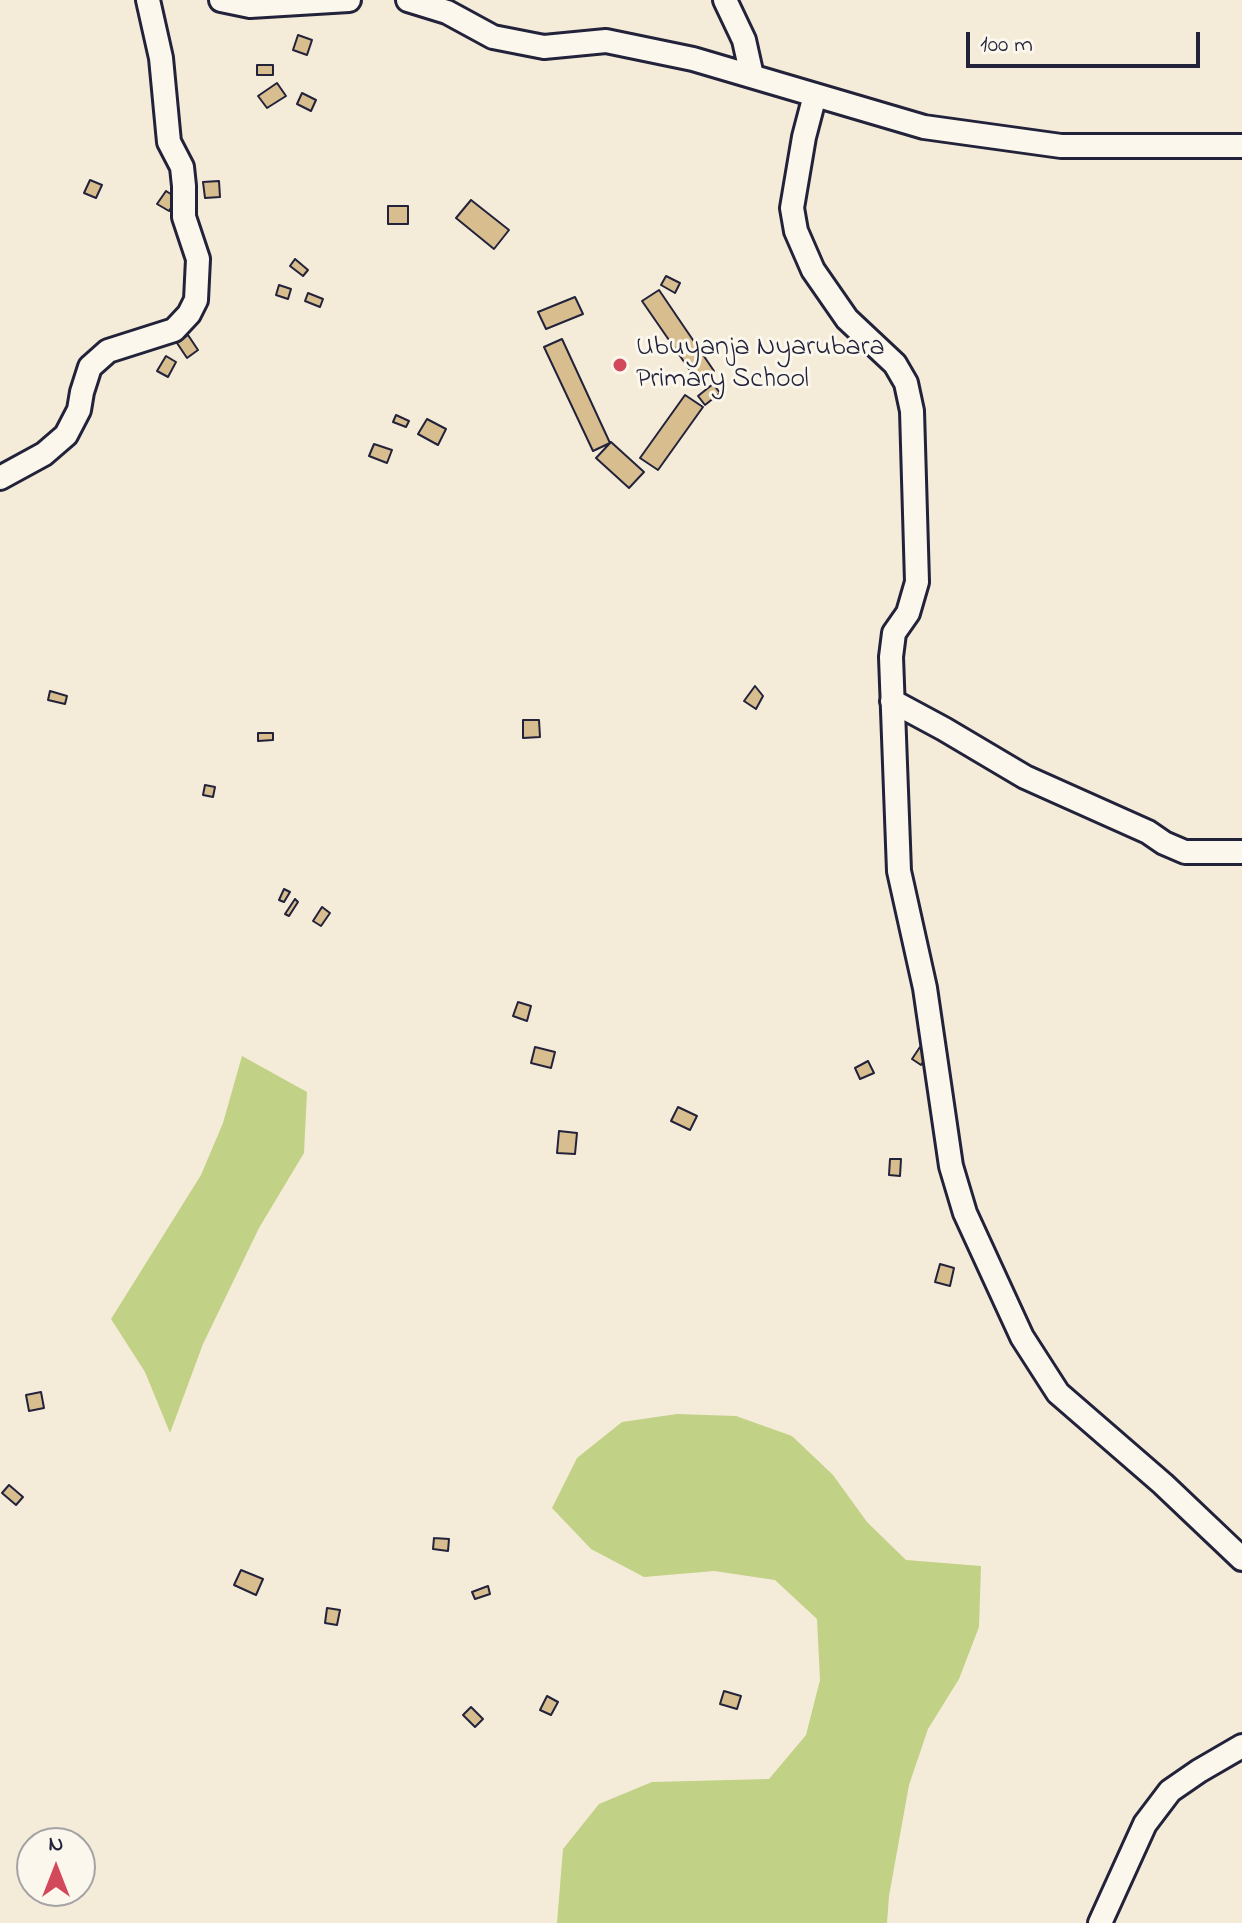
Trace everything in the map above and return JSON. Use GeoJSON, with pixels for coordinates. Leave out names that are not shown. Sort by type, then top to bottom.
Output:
{"type":"FeatureCollection","features":[{"type":"Feature","properties":{"kind":"street"},"geometry":{"type":"LineString","coordinates":[[0,478],[44,454],[66,435],[79,410],[90,367],[108,351],[174,330],[189,314],[196,300],[198,259],[184,217],[182,167],[169,142],[161,58],[148,0]]}},
{"type":"Feature","properties":{"kind":"street"},"geometry":{"type":"LineString","coordinates":[[221,0],[250,6],[349,0]]}},
{"type":"Feature","properties":{"kind":"street"},"geometry":{"type":"LineString","coordinates":[[408,0],[447,12],[493,37],[544,47],[606,41],[693,59],[924,127],[1061,146],[1242,146]]}},
{"type":"Feature","properties":{"kind":"street"},"geometry":{"type":"LineString","coordinates":[[725,0],[744,40],[752,76]]}},
{"type":"Feature","properties":{"kind":"street"},"geometry":{"type":"LineString","coordinates":[[815,95],[804,137],[792,208],[796,231],[813,270],[847,319],[895,364],[906,383],[912,411],[917,582],[908,613],[894,633],[891,657],[899,871],[925,988],[951,1166],[965,1213],[1022,1337],[1058,1393],[1163,1484],[1242,1559]]}},
{"type":"Feature","properties":{"kind":"street"},"geometry":{"type":"LineString","coordinates":[[892,701],[1025,777],[1148,832],[1164,843],[1185,852],[1242,852]]}},
{"type":"Feature","properties":{"kind":"street"},"geometry":{"type":"LineString","coordinates":[[1100,1923],[1145,1824],[1170,1791],[1242,1746]]}},
{"type":"Feature","properties":{"kind":"green space"},"geometry":{"type":"Polygon","coordinates":[[[242,1056],[307,1092],[304,1153],[259,1228],[203,1344],[170,1433],[145,1372],[111,1319],[201,1175],[223,1123],[242,1056]]]}},
{"type":"Feature","properties":{"kind":"green space"},"geometry":{"type":"Polygon","coordinates":[[[677,1414],[736,1416],[792,1436],[833,1475],[867,1522],[906,1560],[981,1566],[979,1627],[959,1679],[928,1729],[909,1785],[887,1923],[557,1923],[563,1849],[599,1804],[652,1782],[769,1779],[806,1735],[820,1680],[817,1619],[775,1580],[714,1571],[644,1577],[591,1549],[552,1508],[577,1458],[622,1422],[677,1414]]]}},
{"type":"Feature","properties":{"kind":"building"},"geometry":{"type":"Polygon","coordinates":[[[298,35],[312,40],[307,55],[293,50],[298,35]]]}},
{"type":"Feature","properties":{"kind":"building"},"geometry":{"type":"Polygon","coordinates":[[[257,65],[273,65],[273,75],[257,75],[257,65]]]}},
{"type":"Feature","properties":{"kind":"building"},"geometry":{"type":"Polygon","coordinates":[[[277,83],[286,96],[267,108],[258,96],[277,83]]]}},
{"type":"Feature","properties":{"kind":"building"},"geometry":{"type":"Polygon","coordinates":[[[302,93],[316,100],[311,111],[297,104],[302,93]]]}},
{"type":"Feature","properties":{"kind":"building"},"geometry":{"type":"Polygon","coordinates":[[[90,180],[102,185],[96,198],[84,193],[90,180]]]}},
{"type":"Feature","properties":{"kind":"building"},"geometry":{"type":"Polygon","coordinates":[[[219,181],[220,197],[205,198],[203,182],[219,181]]]}},
{"type":"Feature","properties":{"kind":"building"},"geometry":{"type":"Polygon","coordinates":[[[166,191],[177,198],[169,211],[157,204],[166,191]]]}},
{"type":"Feature","properties":{"kind":"building"},"geometry":{"type":"Polygon","coordinates":[[[471,200],[509,230],[494,249],[456,218],[471,200]]]}},
{"type":"Feature","properties":{"kind":"building"},"geometry":{"type":"Polygon","coordinates":[[[388,206],[408,206],[408,224],[388,224],[388,206]]]}},
{"type":"Feature","properties":{"kind":"building"},"geometry":{"type":"Polygon","coordinates":[[[295,259],[308,270],[303,276],[290,266],[295,259]]]}},
{"type":"Feature","properties":{"kind":"building"},"geometry":{"type":"Polygon","coordinates":[[[666,276],[680,283],[675,293],[661,285],[666,276]]]}},
{"type":"Feature","properties":{"kind":"building"},"geometry":{"type":"Polygon","coordinates":[[[279,285],[291,289],[288,299],[276,295],[279,285]]]}},
{"type":"Feature","properties":{"kind":"building"},"geometry":{"type":"Polygon","coordinates":[[[659,290],[714,371],[698,382],[642,301],[659,290]]]}},
{"type":"Feature","properties":{"kind":"building"},"geometry":{"type":"Polygon","coordinates":[[[308,293],[323,299],[320,307],[305,301],[308,293]]]}},
{"type":"Feature","properties":{"kind":"building"},"geometry":{"type":"Polygon","coordinates":[[[575,297],[583,314],[546,329],[538,312],[575,297]]]}},
{"type":"Feature","properties":{"kind":"building"},"geometry":{"type":"Polygon","coordinates":[[[188,335],[198,350],[187,358],[177,343],[188,335]]]}},
{"type":"Feature","properties":{"kind":"building"},"geometry":{"type":"Polygon","coordinates":[[[562,339],[610,443],[593,451],[544,347],[562,339]]]}},
{"type":"Feature","properties":{"kind":"building"},"geometry":{"type":"Polygon","coordinates":[[[166,356],[176,362],[168,377],[157,371],[166,356]]]}},
{"type":"Feature","properties":{"kind":"building"},"geometry":{"type":"Polygon","coordinates":[[[713,384],[720,393],[705,405],[698,396],[713,384]]]}},
{"type":"Feature","properties":{"kind":"building"},"geometry":{"type":"Polygon","coordinates":[[[685,395],[703,407],[658,470],[640,458],[685,395]]]}},
{"type":"Feature","properties":{"kind":"building"},"geometry":{"type":"Polygon","coordinates":[[[396,415],[409,421],[406,427],[393,422],[396,415]]]}},
{"type":"Feature","properties":{"kind":"building"},"geometry":{"type":"Polygon","coordinates":[[[427,419],[446,429],[438,445],[418,434],[427,419]]]}},
{"type":"Feature","properties":{"kind":"building"},"geometry":{"type":"Polygon","coordinates":[[[611,442],[644,472],[629,488],[596,458],[611,442]]]}},
{"type":"Feature","properties":{"kind":"building"},"geometry":{"type":"Polygon","coordinates":[[[374,444],[392,450],[387,463],[369,456],[374,444]]]}},
{"type":"Feature","properties":{"kind":"building"},"geometry":{"type":"Polygon","coordinates":[[[755,686],[763,696],[756,709],[744,701],[755,686]]]}},
{"type":"Feature","properties":{"kind":"building"},"geometry":{"type":"Polygon","coordinates":[[[50,691],[67,696],[65,704],[48,700],[50,691]]]}},
{"type":"Feature","properties":{"kind":"building"},"geometry":{"type":"Polygon","coordinates":[[[523,720],[539,720],[540,737],[523,738],[523,720]]]}},
{"type":"Feature","properties":{"kind":"building"},"geometry":{"type":"Polygon","coordinates":[[[258,733],[273,733],[273,740],[258,741],[258,733]]]}},
{"type":"Feature","properties":{"kind":"building"},"geometry":{"type":"Polygon","coordinates":[[[205,785],[215,787],[213,797],[203,795],[205,785]]]}},
{"type":"Feature","properties":{"kind":"building"},"geometry":{"type":"Polygon","coordinates":[[[284,889],[290,892],[284,902],[279,900],[284,889]]]}},
{"type":"Feature","properties":{"kind":"building"},"geometry":{"type":"Polygon","coordinates":[[[295,899],[298,902],[289,916],[285,914],[295,899]]]}},
{"type":"Feature","properties":{"kind":"building"},"geometry":{"type":"Polygon","coordinates":[[[322,907],[330,913],[321,926],[313,921],[322,907]]]}},
{"type":"Feature","properties":{"kind":"building"},"geometry":{"type":"Polygon","coordinates":[[[518,1002],[531,1006],[527,1021],[513,1016],[518,1002]]]}},
{"type":"Feature","properties":{"kind":"building"},"geometry":{"type":"Polygon","coordinates":[[[535,1047],[555,1052],[551,1068],[531,1063],[535,1047]]]}},
{"type":"Feature","properties":{"kind":"building"},"geometry":{"type":"Polygon","coordinates":[[[920,1047],[929,1053],[921,1065],[912,1059],[920,1047]]]}},
{"type":"Feature","properties":{"kind":"building"},"geometry":{"type":"Polygon","coordinates":[[[868,1061],[874,1073],[860,1079],[855,1068],[868,1061]]]}},
{"type":"Feature","properties":{"kind":"building"},"geometry":{"type":"Polygon","coordinates":[[[678,1107],[697,1116],[690,1130],[671,1121],[678,1107]]]}},
{"type":"Feature","properties":{"kind":"building"},"geometry":{"type":"Polygon","coordinates":[[[559,1131],[577,1133],[575,1154],[557,1153],[559,1131]]]}},
{"type":"Feature","properties":{"kind":"building"},"geometry":{"type":"Polygon","coordinates":[[[890,1159],[901,1159],[900,1176],[889,1175],[890,1159]]]}},
{"type":"Feature","properties":{"kind":"building"},"geometry":{"type":"Polygon","coordinates":[[[940,1264],[954,1268],[950,1286],[935,1282],[940,1264]]]}},
{"type":"Feature","properties":{"kind":"building"},"geometry":{"type":"Polygon","coordinates":[[[41,1392],[44,1408],[29,1411],[26,1395],[41,1392]]]}},
{"type":"Feature","properties":{"kind":"building"},"geometry":{"type":"Polygon","coordinates":[[[9,1485],[23,1497],[16,1505],[2,1493],[9,1485]]]}},
{"type":"Feature","properties":{"kind":"building"},"geometry":{"type":"Polygon","coordinates":[[[434,1538],[449,1539],[448,1551],[433,1549],[434,1538]]]}},
{"type":"Feature","properties":{"kind":"building"},"geometry":{"type":"Polygon","coordinates":[[[241,1570],[263,1579],[256,1595],[234,1585],[241,1570]]]}},
{"type":"Feature","properties":{"kind":"building"},"geometry":{"type":"Polygon","coordinates":[[[488,1586],[490,1594],[475,1599],[472,1592],[488,1586]]]}},
{"type":"Feature","properties":{"kind":"building"},"geometry":{"type":"Polygon","coordinates":[[[327,1608],[340,1610],[337,1625],[325,1623],[327,1608]]]}},
{"type":"Feature","properties":{"kind":"building"},"geometry":{"type":"Polygon","coordinates":[[[724,1691],[741,1696],[737,1709],[720,1704],[724,1691]]]}},
{"type":"Feature","properties":{"kind":"building"},"geometry":{"type":"Polygon","coordinates":[[[547,1696],[558,1702],[551,1715],[540,1710],[547,1696]]]}},
{"type":"Feature","properties":{"kind":"building"},"geometry":{"type":"Polygon","coordinates":[[[471,1707],[483,1719],[475,1727],[463,1715],[471,1707]]]}},
{"type":"Feature","properties":{"kind":"place","name":"Ubuyanja Nyarubara Primary School"},"geometry":{"type":"Point","coordinates":[620,365]}}]}
